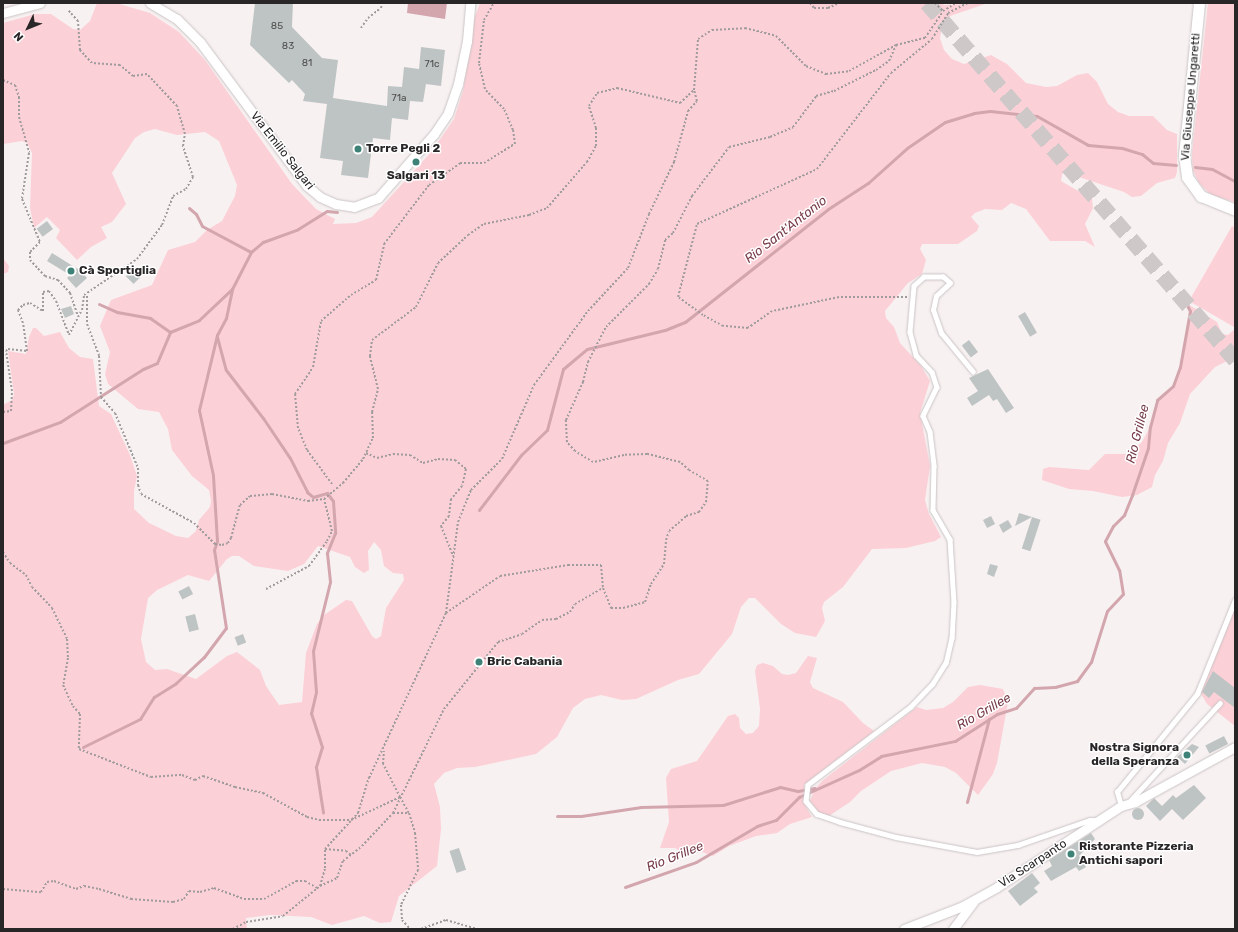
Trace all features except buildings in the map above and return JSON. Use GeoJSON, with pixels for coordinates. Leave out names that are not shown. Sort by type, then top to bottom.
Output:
{"type":"FeatureCollection","features":[{"type":"Feature","properties":{"kind":"street"},"geometry":{"type":"LineString","coordinates":[[3,13],[40,3]]}},
{"type":"Feature","properties":{"kind":"street","name":"Via Emilio Salgari"},"geometry":{"type":"LineString","coordinates":[[150,3],[177,19],[200,42],[307,186],[320,197],[336,204],[354,207],[378,198],[434,134],[448,113],[458,84],[467,41],[470,3]]}},
{"type":"Feature","properties":{"kind":"street","name":"Via Giuseppe Ungaretti"},"geometry":{"type":"LineString","coordinates":[[1199,3],[1184,155],[1187,177],[1201,196],[1235,210]]}},
{"type":"Feature","properties":{"kind":"street","name":"Via Scarpanto"},"geometry":{"type":"LineString","coordinates":[[953,929],[977,898],[1124,805],[1235,747]]}},
{"type":"Feature","properties":{"kind":"street"},"geometry":{"type":"LineString","coordinates":[[904,929],[963,906],[977,898]]}},
{"type":"Feature","properties":{"kind":"lane"},"geometry":{"type":"LineString","coordinates":[[973,372],[942,333],[933,310],[936,296],[950,283],[943,277],[924,276],[914,286],[910,332],[916,355],[932,372],[936,387],[923,416],[930,432],[934,466],[933,510],[950,539],[954,602],[952,638],[946,663],[933,684],[911,707],[808,785],[806,801],[817,814],[840,822],[896,837],[977,852],[1018,845],[1090,820],[1101,820]]}},
{"type":"Feature","properties":{"kind":"lane"},"geometry":{"type":"LineString","coordinates":[[1220,703],[1124,805],[1117,792],[1197,694],[1235,600]]}},
{"type":"Feature","properties":{"kind":"path"},"geometry":{"type":"LineString","coordinates":[[361,28],[368,18],[381,8],[382,3]]}},
{"type":"Feature","properties":{"kind":"path"},"geometry":{"type":"LineString","coordinates":[[332,484],[307,450],[298,428],[295,394],[313,367],[321,321],[351,295],[376,280],[384,244],[429,185],[460,163],[484,163],[515,144],[513,130],[504,109],[485,89],[479,63],[484,20],[494,3]]}},
{"type":"Feature","properties":{"kind":"path"},"geometry":{"type":"LineString","coordinates":[[810,3],[814,8],[828,8],[839,3]]}},
{"type":"Feature","properties":{"kind":"path"},"geometry":{"type":"LineString","coordinates":[[935,3],[943,11]]}},
{"type":"Feature","properties":{"kind":"path"},"geometry":{"type":"LineString","coordinates":[[320,886],[325,868],[326,849],[358,813],[369,778],[384,749],[446,613],[458,522],[471,490],[502,459],[534,385],[588,311],[628,268],[649,214],[674,162],[688,111],[697,101],[694,90],[698,39],[712,30],[745,28],[776,36],[806,66],[826,74],[849,71],[896,45],[925,38],[943,11],[956,3]]}},
{"type":"Feature","properties":{"kind":"path"},"geometry":{"type":"LineString","coordinates":[[912,297],[838,297],[772,311],[748,328],[723,326],[703,315],[678,297],[697,224],[817,169],[891,73],[932,39],[948,13],[968,3]]}},
{"type":"Feature","properties":{"kind":"path"},"geometry":{"type":"LineString","coordinates":[[3,412],[11,411],[12,391],[6,351],[8,349],[27,351],[23,323],[18,310],[30,303],[42,312],[43,292],[49,291],[56,301],[70,335],[78,318],[82,298],[87,296],[137,259],[162,225],[173,196],[186,189],[193,177],[183,146],[185,134],[177,106],[147,74],[133,76],[120,65],[92,63],[80,50],[78,21],[68,10]]}},
{"type":"Feature","properties":{"kind":"path"},"geometry":{"type":"LineString","coordinates":[[446,613],[500,576],[568,565],[601,565],[603,588],[611,608],[623,608],[645,602],[651,584],[664,564],[666,540],[670,531],[686,516],[698,512],[706,502],[708,481],[688,470],[680,462],[647,454],[624,454],[593,462],[575,451],[567,442],[566,420],[570,405],[606,326],[649,284],[658,269],[665,240],[673,233],[692,196],[729,147],[770,137],[793,127],[816,96],[834,91],[876,70],[889,60],[896,45]]}},
{"type":"Feature","properties":{"kind":"path"},"geometry":{"type":"LineString","coordinates":[[3,80],[15,85],[19,97],[19,117],[29,154],[22,199],[40,242],[30,252],[30,260],[45,276],[58,280],[70,293],[78,318]]}},
{"type":"Feature","properties":{"kind":"path"},"geometry":{"type":"LineString","coordinates":[[87,296],[87,324],[99,356],[101,397],[115,413],[138,468],[138,485],[142,494],[194,523],[215,544],[222,545],[228,543],[231,538],[240,505],[250,496],[272,494],[308,501],[324,499],[343,483],[366,453],[373,438],[372,412],[378,389],[370,356],[372,340],[416,307],[438,263],[468,235],[484,224],[529,215],[547,208],[587,162],[596,146],[596,128],[589,106],[597,93],[617,88],[680,103],[694,90]]}},
{"type":"Feature","properties":{"kind":"path"},"geometry":{"type":"LineString","coordinates":[[366,453],[377,458],[393,454],[410,455],[424,463],[438,459],[455,460],[466,469],[462,486],[451,499],[450,516],[440,526],[454,556]]}},
{"type":"Feature","properties":{"kind":"path"},"geometry":{"type":"LineString","coordinates":[[266,589],[309,566],[327,541],[332,530],[324,499]]}},
{"type":"Feature","properties":{"kind":"path"},"geometry":{"type":"LineString","coordinates":[[3,552],[10,563],[26,576],[32,587],[52,608],[68,639],[68,658],[63,685],[73,706],[80,714],[79,749],[151,777],[182,775],[195,780],[203,776],[235,787],[263,793],[307,817],[319,820],[352,820],[400,797]]}},
{"type":"Feature","properties":{"kind":"path"},"geometry":{"type":"LineString","coordinates":[[233,929],[246,922],[283,916],[320,886],[337,878],[343,861],[351,855],[393,813],[400,797],[426,751],[444,710],[496,644],[522,634],[542,620],[556,619],[570,612],[575,604],[603,588]]}},
{"type":"Feature","properties":{"kind":"path"},"geometry":{"type":"LineString","coordinates":[[384,749],[383,764],[409,813],[415,833],[418,870],[401,905],[402,920],[410,929]]}},
{"type":"Feature","properties":{"kind":"path"},"geometry":{"type":"LineString","coordinates":[[393,813],[409,813]]}},
{"type":"Feature","properties":{"kind":"path"},"geometry":{"type":"LineString","coordinates":[[326,849],[346,851],[351,855]]}},
{"type":"Feature","properties":{"kind":"path"},"geometry":{"type":"LineString","coordinates":[[3,889],[41,892],[47,882],[54,881],[76,889],[84,886],[131,899],[173,902],[184,898],[189,890],[200,892],[214,888],[244,899],[264,899],[296,881],[305,881],[318,888]]}},
{"type":"Feature","properties":{"kind":"path"},"geometry":{"type":"LineString","coordinates":[[421,929],[446,920],[478,929]]}},
{"type":"Feature","properties":{"kind":"shaded area"},"geometry":{"type":"Polygon","coordinates":[[[97,3],[116,3],[150,13],[179,32],[205,60],[292,184],[316,209],[335,219],[333,224],[356,223],[372,217],[432,151],[454,119],[463,91],[474,19],[480,3],[942,3],[944,5],[988,3],[950,16],[942,26],[940,38],[944,50],[952,59],[964,64],[991,55],[1007,64],[1026,83],[1046,87],[1057,86],[1077,75],[1088,73],[1097,82],[1108,104],[1118,112],[1129,116],[1153,116],[1167,130],[1177,134],[1177,172],[1175,178],[1157,183],[1141,196],[1132,197],[1124,192],[1067,173],[1062,174],[1061,181],[1092,199],[1093,208],[1085,224],[1095,247],[1085,241],[1050,241],[1026,209],[1011,203],[1002,210],[985,209],[975,213],[971,217],[979,226],[977,231],[958,244],[922,244],[920,249],[926,260],[922,274],[908,283],[885,311],[886,318],[894,327],[900,343],[921,366],[930,381],[920,413],[930,466],[925,500],[929,514],[941,537],[935,541],[906,548],[872,549],[843,587],[824,602],[822,608],[825,621],[816,637],[795,633],[781,624],[755,598],[749,598],[741,607],[732,634],[699,674],[678,680],[636,699],[622,700],[601,695],[585,699],[573,708],[557,737],[536,754],[475,767],[457,768],[444,773],[434,784],[440,807],[441,829],[437,866],[399,896],[391,922],[380,923],[364,916],[332,925],[311,917],[270,915],[246,918],[247,929],[3,929],[3,405],[12,400],[14,394],[8,351],[26,354],[29,337],[33,328],[36,328],[44,336],[60,332],[69,348],[80,357],[93,359],[99,406],[111,414],[130,455],[137,476],[134,491],[134,509],[149,523],[176,536],[188,538],[196,531],[199,520],[210,507],[211,501],[209,490],[192,476],[172,450],[168,429],[159,412],[138,409],[108,384],[105,374],[110,352],[100,326],[111,300],[152,285],[168,250],[195,242],[207,230],[222,221],[235,196],[237,185],[219,141],[205,132],[177,135],[155,129],[144,132],[135,138],[112,173],[126,204],[112,222],[101,227],[107,238],[91,247],[77,260],[56,238],[60,230],[47,217],[34,228],[30,208],[32,153],[27,143],[22,141],[3,144],[3,23],[35,14],[51,14],[73,29],[80,30],[90,21],[97,3]],[[374,542],[368,551],[369,570],[364,573],[355,567],[350,557],[318,546],[304,564],[288,571],[254,566],[239,556],[232,556],[227,559],[209,581],[188,575],[157,590],[148,598],[141,639],[146,662],[155,670],[167,669],[196,679],[227,656],[237,652],[260,670],[266,686],[279,705],[302,702],[306,653],[317,624],[324,615],[346,600],[352,601],[372,636],[376,639],[381,636],[386,608],[404,580],[403,574],[393,573],[384,566],[381,550],[374,542]]]}},
{"type":"Feature","properties":{"kind":"shaded area"},"geometry":{"type":"Polygon","coordinates":[[[408,3],[447,3],[445,19],[407,13],[408,3]]]}},
{"type":"Feature","properties":{"kind":"shaded area"},"geometry":{"type":"Polygon","coordinates":[[[1208,3],[1235,3],[1235,202],[1211,195],[1199,183],[1193,170],[1192,154],[1208,3]]]}},
{"type":"Feature","properties":{"kind":"shaded area"},"geometry":{"type":"Polygon","coordinates":[[[1232,226],[1235,228],[1234,327],[1189,301],[1232,226]]]}},
{"type":"Feature","properties":{"kind":"shaded area"},"geometry":{"type":"Polygon","coordinates":[[[3,258],[9,266],[8,272],[3,274],[3,258]]]}},
{"type":"Feature","properties":{"kind":"shaded area"},"geometry":{"type":"Polygon","coordinates":[[[1186,303],[1217,322],[1222,334],[1228,335],[1235,329],[1235,357],[1215,367],[1190,394],[1180,423],[1168,443],[1163,461],[1155,475],[1152,487],[1137,495],[1122,497],[1093,491],[1069,489],[1042,480],[1043,469],[1049,467],[1089,470],[1105,454],[1129,454],[1142,442],[1150,427],[1157,400],[1171,390],[1180,367],[1190,312],[1186,303]]]}},
{"type":"Feature","properties":{"kind":"shaded area"},"geometry":{"type":"Polygon","coordinates":[[[1235,605],[1235,726],[1207,704],[1200,692],[1235,605]]]}},
{"type":"Feature","properties":{"kind":"shaded area"},"geometry":{"type":"Polygon","coordinates":[[[808,656],[817,658],[810,682],[813,688],[843,702],[863,723],[874,731],[804,785],[803,802],[812,817],[790,824],[777,833],[756,836],[729,846],[713,856],[702,852],[687,855],[675,848],[660,848],[669,822],[666,778],[671,769],[697,761],[728,716],[735,714],[739,718],[740,728],[746,734],[753,733],[759,726],[760,709],[755,671],[757,665],[763,663],[773,666],[782,674],[788,675],[796,673],[808,656]]]}},
{"type":"Feature","properties":{"kind":"shaded area"},"geometry":{"type":"Polygon","coordinates":[[[980,685],[1003,689],[1008,702],[997,763],[993,774],[978,795],[956,773],[945,767],[922,763],[891,771],[861,791],[850,802],[829,816],[819,813],[810,801],[815,789],[822,781],[917,707],[926,710],[943,708],[953,702],[968,687],[980,685]]]}},
{"type":"Feature","properties":{"kind":"waterway","name":"Rio Sant'Antonio"},"geometry":{"type":"LineString","coordinates":[[479,510],[521,455],[547,430],[563,369],[587,349],[665,330],[685,322],[828,209],[868,183],[907,148],[945,122],[974,113],[990,111],[1037,116],[1088,145],[1122,148],[1142,154],[1153,163],[1176,165]]}},
{"type":"Feature","properties":{"kind":"waterway","name":"Rio Sant'Antonio"},"geometry":{"type":"LineString","coordinates":[[1195,167],[1212,169],[1235,181]]}},
{"type":"Feature","properties":{"kind":"waterway"},"geometry":{"type":"LineString","coordinates":[[189,208],[196,214],[202,226],[251,252]]}},
{"type":"Feature","properties":{"kind":"waterway"},"geometry":{"type":"LineString","coordinates":[[3,443],[60,422],[143,369],[157,363],[170,332],[199,320],[232,289],[251,252],[263,242],[298,229],[327,211],[337,212]]}},
{"type":"Feature","properties":{"kind":"waterway"},"geometry":{"type":"LineString","coordinates":[[83,747],[140,719],[154,697],[176,683],[204,657],[226,628],[214,550],[217,541],[213,475],[199,410],[217,335],[226,318],[232,289]]}},
{"type":"Feature","properties":{"kind":"waterway","name":"Rio Grillee"},"geometry":{"type":"LineString","coordinates":[[625,887],[696,862],[757,826],[776,820],[799,797],[859,770],[881,756],[955,741],[997,714],[1016,708],[1034,688],[1055,687],[1077,681],[1091,662],[1107,611],[1123,594],[1119,570],[1105,541],[1113,526],[1124,515],[1132,495],[1148,448],[1150,427],[1157,400],[1173,386],[1180,367],[1190,311],[1186,303],[1186,295]]}},
{"type":"Feature","properties":{"kind":"waterway"},"geometry":{"type":"LineString","coordinates":[[99,304],[117,312],[150,318],[170,332]]}},
{"type":"Feature","properties":{"kind":"waterway"},"geometry":{"type":"LineString","coordinates":[[217,337],[226,370],[263,418],[290,458],[307,492],[313,497],[327,493],[333,501],[335,533],[327,553],[330,582],[313,651],[316,692],[311,713],[322,747],[316,767],[323,812]]}},
{"type":"Feature","properties":{"kind":"waterway"},"geometry":{"type":"LineString","coordinates":[[967,802],[989,719]]}},
{"type":"Feature","properties":{"kind":"waterway"},"geometry":{"type":"LineString","coordinates":[[557,816],[581,816],[641,807],[723,805],[780,787],[798,791],[815,788]]}},
{"type":"Feature","properties":{"kind":"tunnel"},"geometry":{"type":"LineString","coordinates":[[927,3],[1235,360]]}},
{"type":"Feature","properties":{"kind":"place","name":"Torre Pegli 2"},"geometry":{"type":"Point","coordinates":[358,149]}},
{"type":"Feature","properties":{"kind":"place","name":"Salgari 13"},"geometry":{"type":"Point","coordinates":[416,162]}},
{"type":"Feature","properties":{"kind":"place","name":"Cà Sportiglia"},"geometry":{"type":"Point","coordinates":[71,271]}},
{"type":"Feature","properties":{"kind":"place","name":"Bric Cabania"},"geometry":{"type":"Point","coordinates":[479,662]}},
{"type":"Feature","properties":{"kind":"place","name":"Nostra Signora della Speranza"},"geometry":{"type":"Point","coordinates":[1187,755]}},
{"type":"Feature","properties":{"kind":"place","name":"Ristorante Pizzeria Antichi sapori"},"geometry":{"type":"Point","coordinates":[1071,854]}}]}
